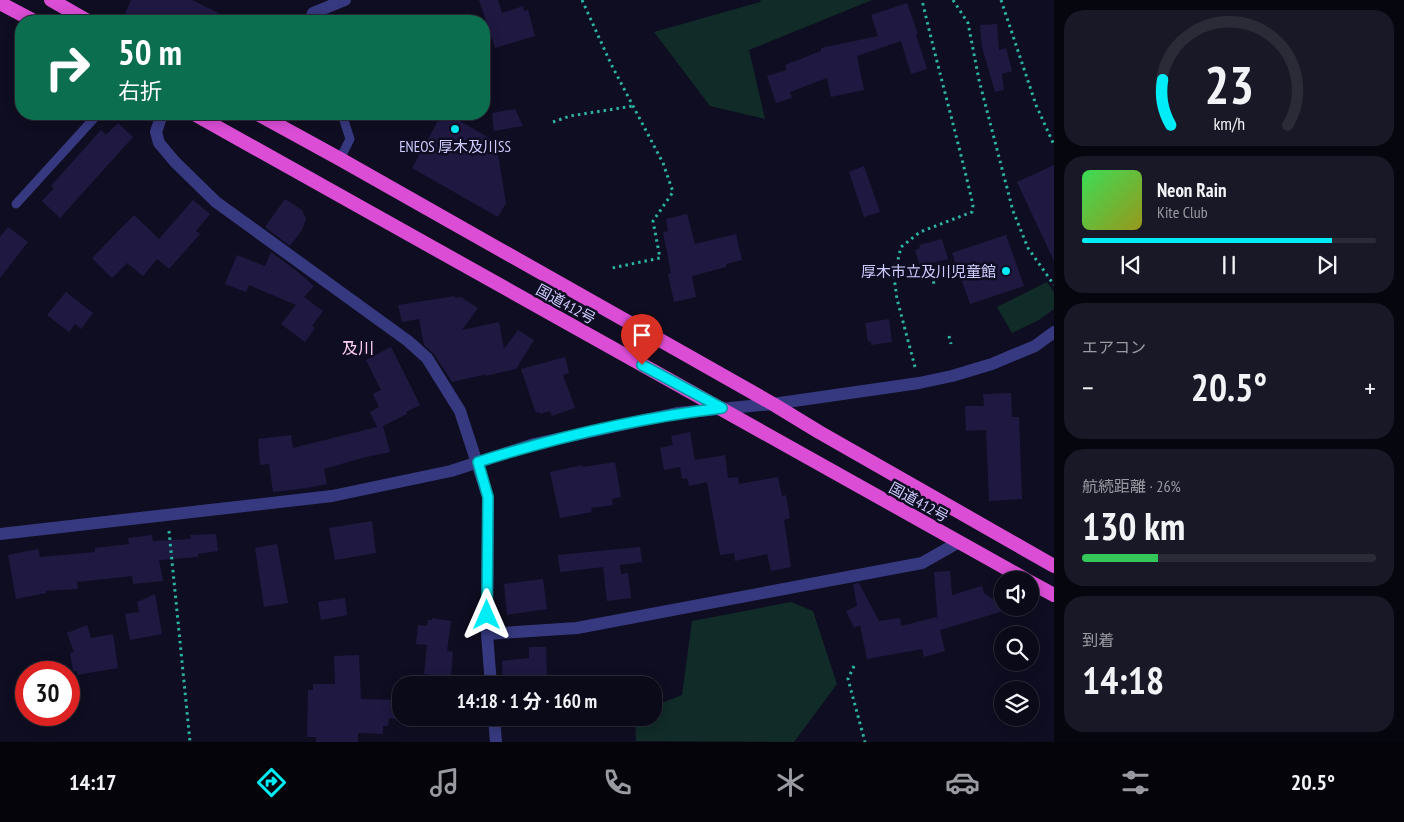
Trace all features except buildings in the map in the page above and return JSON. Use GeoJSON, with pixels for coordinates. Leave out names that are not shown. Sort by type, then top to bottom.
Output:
{"type":"FeatureCollection","features":[{"type":"Feature","properties":{"kind":"highway"},"geometry":{"type":"LineString","coordinates":[[51,0],[77,15]]}},
{"type":"Feature","properties":{"kind":"highway"},"geometry":{"type":"LineString","coordinates":[[0,2],[23,15]]}},
{"type":"Feature","properties":{"kind":"highway","name":"国道412号"},"geometry":{"type":"LineString","coordinates":[[205,120],[1011,571]]}},
{"type":"Feature","properties":{"kind":"highway","name":"国道412号"},"geometry":{"type":"LineString","coordinates":[[269,120],[773,404],[1054,566]]}},
{"type":"Feature","properties":{"kind":"highway"},"geometry":{"type":"LineString","coordinates":[[1039,587],[1054,596]]}},
{"type":"Feature","properties":{"kind":"street"},"geometry":{"type":"LineString","coordinates":[[312,15],[313,13],[345,0]]}},
{"type":"Feature","properties":{"kind":"street"},"geometry":{"type":"LineString","coordinates":[[160,120],[156,132],[159,143],[175,162],[216,202],[408,341],[427,358],[460,411],[488,497],[487,634],[490,676]]}},
{"type":"Feature","properties":{"kind":"street"},"geometry":{"type":"LineString","coordinates":[[0,534],[332,496],[451,471],[534,444],[677,413],[773,404],[919,383],[952,376],[992,364],[1035,346],[1054,332]]}},
{"type":"Feature","properties":{"kind":"street"},"geometry":{"type":"LineString","coordinates":[[487,634],[577,628],[912,565],[922,563],[959,542]]}},
{"type":"Feature","properties":{"kind":"street"},"geometry":{"type":"LineString","coordinates":[[495,726],[496,742]]}},
{"type":"Feature","properties":{"kind":"lane"},"geometry":{"type":"LineString","coordinates":[[16,204],[93,120]]}},
{"type":"Feature","properties":{"kind":"lane"},"geometry":{"type":"LineString","coordinates":[[340,159],[350,139],[344,120]]}},
{"type":"Feature","properties":{"kind":"path"},"geometry":{"type":"LineString","coordinates":[[582,0],[611,64],[663,163],[674,192],[653,221],[660,258],[612,268]]}},
{"type":"Feature","properties":{"kind":"path"},"geometry":{"type":"LineString","coordinates":[[919,383],[897,299],[894,277],[901,247],[920,232],[972,212],[973,205],[922,0]]}},
{"type":"Feature","properties":{"kind":"path"},"geometry":{"type":"LineString","coordinates":[[953,0],[968,23],[979,80],[1013,211],[1028,248],[1054,285]]}},
{"type":"Feature","properties":{"kind":"path"},"geometry":{"type":"LineString","coordinates":[[1001,0],[1036,105],[1054,145]]}},
{"type":"Feature","properties":{"kind":"path"},"geometry":{"type":"LineString","coordinates":[[553,122],[570,116],[633,106]]}},
{"type":"Feature","properties":{"kind":"path"},"geometry":{"type":"LineString","coordinates":[[932,275],[934,284]]}},
{"type":"Feature","properties":{"kind":"path"},"geometry":{"type":"LineString","coordinates":[[949,336],[951,344]]}},
{"type":"Feature","properties":{"kind":"path"},"geometry":{"type":"LineString","coordinates":[[167,515],[190,742]]}},
{"type":"Feature","properties":{"kind":"path"},"geometry":{"type":"LineString","coordinates":[[854,666],[848,679],[865,742]]}},
{"type":"Feature","properties":{"kind":"green space"},"geometry":{"type":"Polygon","coordinates":[[[761,0],[872,0],[749,50],[765,119],[710,106],[654,32],[760,2],[761,0]]]}},
{"type":"Feature","properties":{"kind":"green space"},"geometry":{"type":"Polygon","coordinates":[[[1047,282],[1054,292],[1054,309],[1039,320],[1012,333],[997,307],[1047,282]]]}},
{"type":"Feature","properties":{"kind":"green space"},"geometry":{"type":"Polygon","coordinates":[[[791,602],[813,611],[837,684],[794,742],[636,741],[635,726],[662,726],[662,703],[682,695],[692,621],[791,602]]]}},
{"type":"Feature","properties":{"kind":"place","name":"ENEOS 厚木及川SS"},"geometry":{"type":"Point","coordinates":[455,129]}},
{"type":"Feature","properties":{"kind":"place","name":"厚木市立及川児童館"},"geometry":{"type":"Point","coordinates":[1006,271]}},
{"type":"Feature","properties":{"kind":"district","name":"及川"},"geometry":{"type":"Point","coordinates":[358,348]}},
{"type":"Feature","properties":{"kind":"route"},"geometry":{"type":"LineString","coordinates":[[487,615],[488,497],[478,462],[534,444],[677,413],[722,408],[642,365]]}}]}
